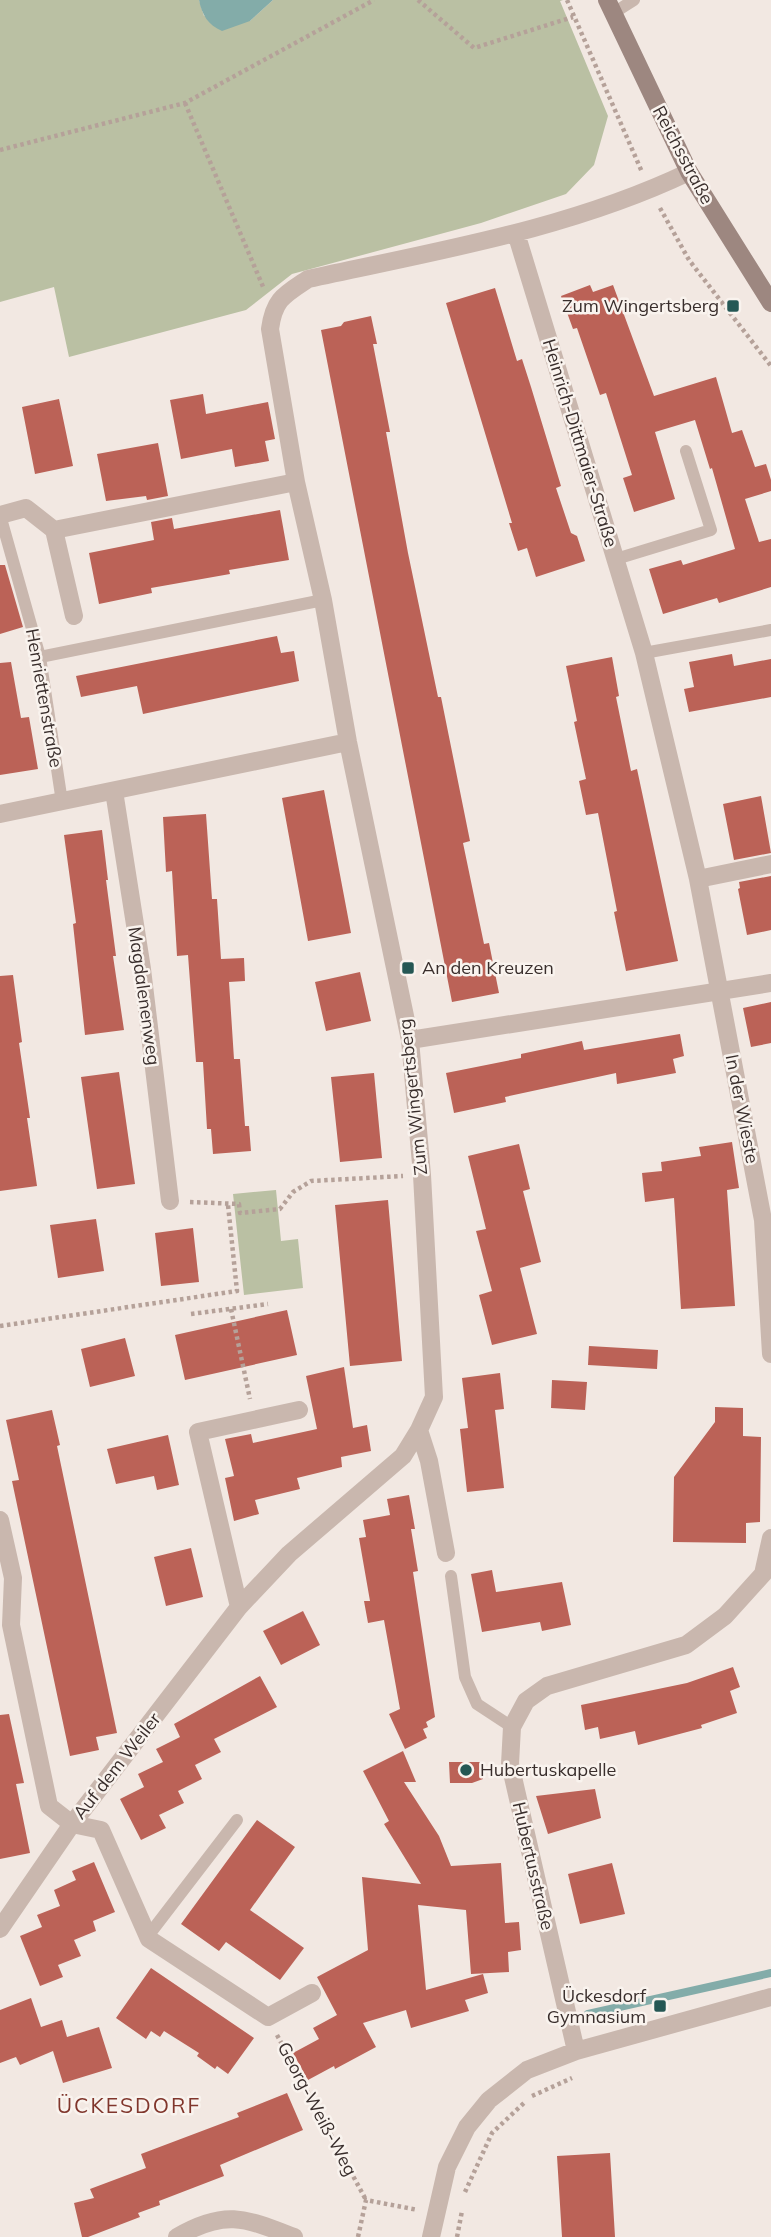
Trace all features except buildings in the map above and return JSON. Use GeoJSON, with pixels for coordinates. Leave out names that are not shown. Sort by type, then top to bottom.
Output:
{"type":"FeatureCollection","features":[{"type":"Feature","properties":{"kind":"main road","name":"Reichsstraße"},"geometry":{"type":"LineString","coordinates":[[609,7],[689,172],[771,303]]}},
{"type":"Feature","properties":{"kind":"street"},"geometry":{"type":"LineString","coordinates":[[273,309],[281,297],[308,279],[516,233],[650,191],[689,172]]}},
{"type":"Feature","properties":{"kind":"street","name":"Heinrich-Dittmaier-Straße"},"geometry":{"type":"LineString","coordinates":[[516,233],[644,653],[698,878],[718,991]]}},
{"type":"Feature","properties":{"kind":"street","name":"Zum Wingertsberg"},"geometry":{"type":"LineString","coordinates":[[273,309],[270,329],[296,482],[323,600],[348,742],[410,1040],[422,1175],[433,1397],[419,1430]]}},
{"type":"Feature","properties":{"kind":"street"},"geometry":{"type":"LineString","coordinates":[[74,617],[54,530],[296,482]]}},
{"type":"Feature","properties":{"kind":"street","name":"Henriettenstraße"},"geometry":{"type":"LineString","coordinates":[[0,515],[26,508],[54,530]]}},
{"type":"Feature","properties":{"kind":"street"},"geometry":{"type":"LineString","coordinates":[[0,814],[348,742]]}},
{"type":"Feature","properties":{"kind":"street","name":"Magdalenenweg"},"geometry":{"type":"LineString","coordinates":[[114,791],[142,969],[170,1201]]}},
{"type":"Feature","properties":{"kind":"street"},"geometry":{"type":"LineString","coordinates":[[698,878],[771,864]]}},
{"type":"Feature","properties":{"kind":"street"},"geometry":{"type":"LineString","coordinates":[[410,1040],[771,983]]}},
{"type":"Feature","properties":{"kind":"street","name":"In der Wieste"},"geometry":{"type":"LineString","coordinates":[[718,991],[764,1220],[771,1354]]}},
{"type":"Feature","properties":{"kind":"street"},"geometry":{"type":"LineString","coordinates":[[239,1607],[198,1432],[299,1410]]}},
{"type":"Feature","properties":{"kind":"street"},"geometry":{"type":"LineString","coordinates":[[419,1430],[429,1461],[446,1553]]}},
{"type":"Feature","properties":{"kind":"street","name":"Auf dem Weiler"},"geometry":{"type":"LineString","coordinates":[[0,1929],[72,1824],[239,1607],[289,1554],[403,1456],[419,1430]]}},
{"type":"Feature","properties":{"kind":"street"},"geometry":{"type":"LineString","coordinates":[[0,1520],[13,1578],[11,1625],[49,1806],[72,1824],[101,1830],[148,1936],[268,2017],[312,1993]]}},
{"type":"Feature","properties":{"kind":"street","name":"Hubertusstraße"},"geometry":{"type":"LineString","coordinates":[[576,2051],[510,1764],[513,1727],[526,1700],[547,1686],[686,1645],[725,1616],[763,1574],[771,1538]]}},
{"type":"Feature","properties":{"kind":"street"},"geometry":{"type":"LineString","coordinates":[[431,2237],[447,2167],[467,2127],[489,2099],[527,2070],[576,2051],[771,1997]]}},
{"type":"Feature","properties":{"kind":"street"},"geometry":{"type":"LineString","coordinates":[[177,2237],[198,2225],[218,2219],[239,2219],[294,2237]]}},
{"type":"Feature","properties":{"kind":"lane"},"geometry":{"type":"LineString","coordinates":[[609,7],[635,0]]}},
{"type":"Feature","properties":{"kind":"lane"},"geometry":{"type":"LineString","coordinates":[[616,559],[711,530],[686,451]]}},
{"type":"Feature","properties":{"kind":"lane","name":"Henriettenstraße"},"geometry":{"type":"LineString","coordinates":[[0,515],[40,657],[62,802]]}},
{"type":"Feature","properties":{"kind":"lane"},"geometry":{"type":"LineString","coordinates":[[40,657],[323,600]]}},
{"type":"Feature","properties":{"kind":"lane"},"geometry":{"type":"LineString","coordinates":[[644,653],[771,630]]}},
{"type":"Feature","properties":{"kind":"lane"},"geometry":{"type":"LineString","coordinates":[[451,1576],[465,1677],[477,1704],[513,1727]]}},
{"type":"Feature","properties":{"kind":"lane"},"geometry":{"type":"LineString","coordinates":[[148,1936],[237,1820]]}},
{"type":"Feature","properties":{"kind":"path"},"geometry":{"type":"LineString","coordinates":[[0,150],[185,103],[374,0]]}},
{"type":"Feature","properties":{"kind":"path"},"geometry":{"type":"LineString","coordinates":[[418,0],[474,48],[573,17]]}},
{"type":"Feature","properties":{"kind":"path"},"geometry":{"type":"LineString","coordinates":[[567,0],[650,191],[689,260],[771,366]]}},
{"type":"Feature","properties":{"kind":"path"},"geometry":{"type":"LineString","coordinates":[[185,103],[273,309]]}},
{"type":"Feature","properties":{"kind":"path"},"geometry":{"type":"LineString","coordinates":[[170,1201],[239,1204],[240,1213],[280,1209],[293,1192],[311,1181],[422,1175]]}},
{"type":"Feature","properties":{"kind":"path"},"geometry":{"type":"LineString","coordinates":[[0,1326],[237,1291],[228,1205]]}},
{"type":"Feature","properties":{"kind":"path"},"geometry":{"type":"LineString","coordinates":[[191,1314],[268,1304]]}},
{"type":"Feature","properties":{"kind":"path"},"geometry":{"type":"LineString","coordinates":[[231,1309],[254,1421]]}},
{"type":"Feature","properties":{"kind":"path","name":"Georg-Weiß-Weg"},"geometry":{"type":"LineString","coordinates":[[268,2017],[366,2200]]}},
{"type":"Feature","properties":{"kind":"path"},"geometry":{"type":"LineString","coordinates":[[464,2194],[492,2133],[531,2096],[582,2074]]}},
{"type":"Feature","properties":{"kind":"path"},"geometry":{"type":"LineString","coordinates":[[358,2237],[366,2200],[435,2213]]}},
{"type":"Feature","properties":{"kind":"path"},"geometry":{"type":"LineString","coordinates":[[457,2237],[463,2205]]}},
{"type":"Feature","properties":{"kind":"green space"},"geometry":{"type":"Polygon","coordinates":[[[0,0],[199,0],[204,16],[250,21],[273,0],[563,0],[560,1],[608,116],[594,165],[566,194],[481,223],[292,274],[246,310],[69,357],[54,287],[0,302],[0,0]]]}},
{"type":"Feature","properties":{"kind":"green space"},"geometry":{"type":"Polygon","coordinates":[[[276,1190],[281,1241],[298,1239],[303,1288],[244,1295],[233,1194],[276,1190]]]}},
{"type":"Feature","properties":{"kind":"water"},"geometry":{"type":"Polygon","coordinates":[[[199,0],[273,0],[250,21],[222,31],[206,19],[199,0]]]}},
{"type":"Feature","properties":{"kind":"waterway"},"geometry":{"type":"LineString","coordinates":[[588,2014],[771,1973]]}},
{"type":"Feature","properties":{"kind":"place","name":"Zum Wingertsberg"},"geometry":{"type":"Point","coordinates":[733,306]}},
{"type":"Feature","properties":{"kind":"place","name":"An den Kreuzen"},"geometry":{"type":"Point","coordinates":[408,968]}},
{"type":"Feature","properties":{"kind":"place","name":"Hubertuskapelle"},"geometry":{"type":"Point","coordinates":[466,1770]}},
{"type":"Feature","properties":{"kind":"place","name":"Ückesdorf Gymnasium"},"geometry":{"type":"Point","coordinates":[660,2006]}},
{"type":"Feature","properties":{"kind":"district","name":"ÜCKESDORF"},"geometry":{"type":"Point","coordinates":[129,2106]}}]}
